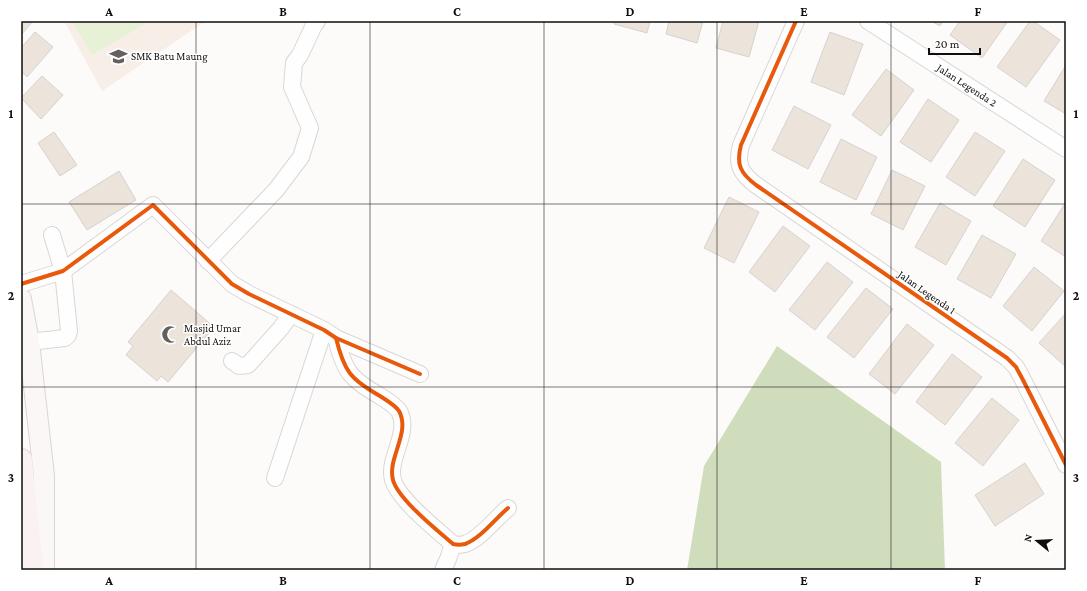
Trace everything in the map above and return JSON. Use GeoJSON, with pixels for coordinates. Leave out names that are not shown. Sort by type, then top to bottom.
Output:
{"type":"FeatureCollection","features":[{"type":"Feature","properties":{"kind":"highway"},"geometry":{"type":"LineString","coordinates":[[21,460],[32,570]]}},
{"type":"Feature","properties":{"kind":"main road"},"geometry":{"type":"LineString","coordinates":[[21,299],[29,342],[44,476],[44,570]]}},
{"type":"Feature","properties":{"kind":"street"},"geometry":{"type":"LineString","coordinates":[[208,261],[276,190],[301,157],[310,128],[292,87],[294,63],[300,55],[317,21]]}},
{"type":"Feature","properties":{"kind":"street","name":"Jalan Legenda 1"},"geometry":{"type":"LineString","coordinates":[[796,21],[741,145],[738,156],[740,168],[746,177],[756,185],[1007,358],[1016,368],[1023,380],[1066,465]]}},
{"type":"Feature","properties":{"kind":"street","name":"Jalan Legenda 2"},"geometry":{"type":"LineString","coordinates":[[868,21],[1066,149]]}},
{"type":"Feature","properties":{"kind":"street"},"geometry":{"type":"LineString","coordinates":[[21,284],[63,271],[153,205],[232,284],[330,334],[420,374]]}},
{"type":"Feature","properties":{"kind":"street"},"geometry":{"type":"LineString","coordinates":[[29,342],[65,338],[69,331],[63,271],[52,234]]}},
{"type":"Feature","properties":{"kind":"street"},"geometry":{"type":"LineString","coordinates":[[232,361],[239,366],[248,365],[281,328],[291,314]]}},
{"type":"Feature","properties":{"kind":"street"},"geometry":{"type":"LineString","coordinates":[[275,478],[330,334]]}},
{"type":"Feature","properties":{"kind":"street"},"geometry":{"type":"LineString","coordinates":[[330,334],[350,374],[360,385],[390,403],[399,411],[403,425],[392,472],[393,481],[407,502],[452,544],[459,545],[466,544],[478,537],[508,508]]}},
{"type":"Feature","properties":{"kind":"street"},"geometry":{"type":"LineString","coordinates":[[443,570],[452,544]]}},
{"type":"Feature","properties":{"kind":"shaded area","name":"SMK Batu Maung"},"geometry":{"type":"Polygon","coordinates":[[[64,21],[206,21],[102,91],[64,21]]]}},
{"type":"Feature","properties":{"kind":"green space"},"geometry":{"type":"Polygon","coordinates":[[[72,21],[150,21],[92,55],[72,21]]]}},
{"type":"Feature","properties":{"kind":"green space"},"geometry":{"type":"Polygon","coordinates":[[[777,346],[941,462],[945,570],[687,570],[704,466],[777,346]]]}},
{"type":"Feature","properties":{"kind":"building"},"geometry":{"type":"Polygon","coordinates":[[[21,21],[33,21],[21,35],[21,21]]]}},
{"type":"Feature","properties":{"kind":"building"},"geometry":{"type":"Polygon","coordinates":[[[615,21],[650,21],[647,33],[614,24],[615,21]]]}},
{"type":"Feature","properties":{"kind":"building"},"geometry":{"type":"Polygon","coordinates":[[[669,21],[703,21],[697,43],[666,34],[669,21]]]}},
{"type":"Feature","properties":{"kind":"building"},"geometry":{"type":"Polygon","coordinates":[[[723,21],[759,21],[749,57],[716,48],[723,21]]]}},
{"type":"Feature","properties":{"kind":"building"},"geometry":{"type":"Polygon","coordinates":[[[931,21],[943,21],[940,26],[931,21]]]}},
{"type":"Feature","properties":{"kind":"building"},"geometry":{"type":"Polygon","coordinates":[[[960,21],[1008,21],[982,58],[950,35],[960,21]]]}},
{"type":"Feature","properties":{"kind":"building"},"geometry":{"type":"Polygon","coordinates":[[[1030,21],[1033,21],[1060,40],[1026,87],[997,67],[1030,21]]]}},
{"type":"Feature","properties":{"kind":"building"},"geometry":{"type":"Polygon","coordinates":[[[35,32],[53,47],[27,77],[21,71],[21,48],[35,32]]]}},
{"type":"Feature","properties":{"kind":"building"},"geometry":{"type":"Polygon","coordinates":[[[830,32],[863,44],[844,95],[811,82],[830,32]]]}},
{"type":"Feature","properties":{"kind":"building"},"geometry":{"type":"Polygon","coordinates":[[[1066,65],[1066,114],[1044,101],[1066,65]]]}},
{"type":"Feature","properties":{"kind":"building"},"geometry":{"type":"Polygon","coordinates":[[[886,69],[914,90],[881,136],[852,115],[886,69]]]}},
{"type":"Feature","properties":{"kind":"building"},"geometry":{"type":"Polygon","coordinates":[[[42,76],[63,95],[41,119],[21,98],[42,76]]]}},
{"type":"Feature","properties":{"kind":"building"},"geometry":{"type":"Polygon","coordinates":[[[928,99],[959,120],[931,162],[900,142],[928,99]]]}},
{"type":"Feature","properties":{"kind":"building"},"geometry":{"type":"Polygon","coordinates":[[[794,106],[831,125],[808,169],[772,150],[794,106]]]}},
{"type":"Feature","properties":{"kind":"building"},"geometry":{"type":"Polygon","coordinates":[[[54,132],[77,165],[60,176],[38,143],[54,132]]]}},
{"type":"Feature","properties":{"kind":"building"},"geometry":{"type":"Polygon","coordinates":[[[975,132],[1005,151],[975,196],[946,177],[975,132]]]}},
{"type":"Feature","properties":{"kind":"building"},"geometry":{"type":"Polygon","coordinates":[[[841,139],[877,157],[856,200],[820,182],[841,139]]]}},
{"type":"Feature","properties":{"kind":"building"},"geometry":{"type":"Polygon","coordinates":[[[1023,159],[1055,180],[1025,227],[993,206],[1023,159]]]}},
{"type":"Feature","properties":{"kind":"building"},"geometry":{"type":"Polygon","coordinates":[[[892,170],[925,186],[903,230],[871,214],[892,170]]]}},
{"type":"Feature","properties":{"kind":"building"},"geometry":{"type":"Polygon","coordinates":[[[119,171],[136,200],[87,230],[69,202],[119,171]]]}},
{"type":"Feature","properties":{"kind":"building"},"geometry":{"type":"Polygon","coordinates":[[[729,197],[759,212],[734,263],[704,248],[729,197]]]}},
{"type":"Feature","properties":{"kind":"building"},"geometry":{"type":"Polygon","coordinates":[[[1066,202],[1066,257],[1041,241],[1066,202]]]}},
{"type":"Feature","properties":{"kind":"building"},"geometry":{"type":"Polygon","coordinates":[[[940,203],[971,221],[946,265],[915,247],[940,203]]]}},
{"type":"Feature","properties":{"kind":"building"},"geometry":{"type":"Polygon","coordinates":[[[783,226],[810,246],[775,292],[749,272],[783,226]]]}},
{"type":"Feature","properties":{"kind":"building"},"geometry":{"type":"Polygon","coordinates":[[[982,235],[1016,254],[991,298],[957,279],[982,235]]]}},
{"type":"Feature","properties":{"kind":"building"},"geometry":{"type":"Polygon","coordinates":[[[827,262],[853,282],[815,330],[789,310],[827,262]]]}},
{"type":"Feature","properties":{"kind":"building"},"geometry":{"type":"Polygon","coordinates":[[[1034,267],[1064,291],[1032,331],[1003,306],[1034,267]]]}},
{"type":"Feature","properties":{"kind":"building"},"geometry":{"type":"Polygon","coordinates":[[[866,288],[893,309],[854,358],[827,337],[866,288]]]}},
{"type":"Feature","properties":{"kind":"building","name":"Masjid Umar Abdul Aziz"},"geometry":{"type":"Polygon","coordinates":[[[171,290],[214,327],[168,382],[161,376],[157,381],[126,355],[133,346],[128,342],[171,290]]]}},
{"type":"Feature","properties":{"kind":"building"},"geometry":{"type":"Polygon","coordinates":[[[1066,313],[1066,367],[1039,343],[1066,313]]]}},
{"type":"Feature","properties":{"kind":"building"},"geometry":{"type":"Polygon","coordinates":[[[907,324],[934,345],[895,394],[869,374],[907,324]]]}},
{"type":"Feature","properties":{"kind":"building"},"geometry":{"type":"Polygon","coordinates":[[[952,354],[982,377],[945,425],[916,402],[952,354]]]}},
{"type":"Feature","properties":{"kind":"building"},"geometry":{"type":"Polygon","coordinates":[[[992,398],[1019,420],[983,466],[955,443],[992,398]]]}},
{"type":"Feature","properties":{"kind":"building"},"geometry":{"type":"Polygon","coordinates":[[[1025,463],[1044,494],[995,526],[975,495],[1025,463]]]}},
{"type":"Feature","properties":{"kind":"cycle path"},"geometry":{"type":"LineString","coordinates":[[796,21],[741,145],[739,163],[743,172],[756,185],[1007,358],[1016,367],[1066,465]]}},
{"type":"Feature","properties":{"kind":"cycle path"},"geometry":{"type":"LineString","coordinates":[[21,284],[63,271],[153,205],[232,284],[249,294],[324,330],[336,338],[420,374]]}},
{"type":"Feature","properties":{"kind":"cycle path"},"geometry":{"type":"LineString","coordinates":[[336,338],[342,359],[355,379],[399,411],[402,419],[402,428],[401,437],[393,463],[393,480],[396,488],[402,496],[428,523],[453,544],[460,545],[476,538],[508,508]]}},
{"type":"Feature","properties":{"kind":"place","name":"SMK Batu Maung"},"geometry":{"type":"Point","coordinates":[118,56]}},
{"type":"Feature","properties":{"kind":"place","name":"Masjid Umar Abdul Aziz"},"geometry":{"type":"Point","coordinates":[171,334]}}]}
